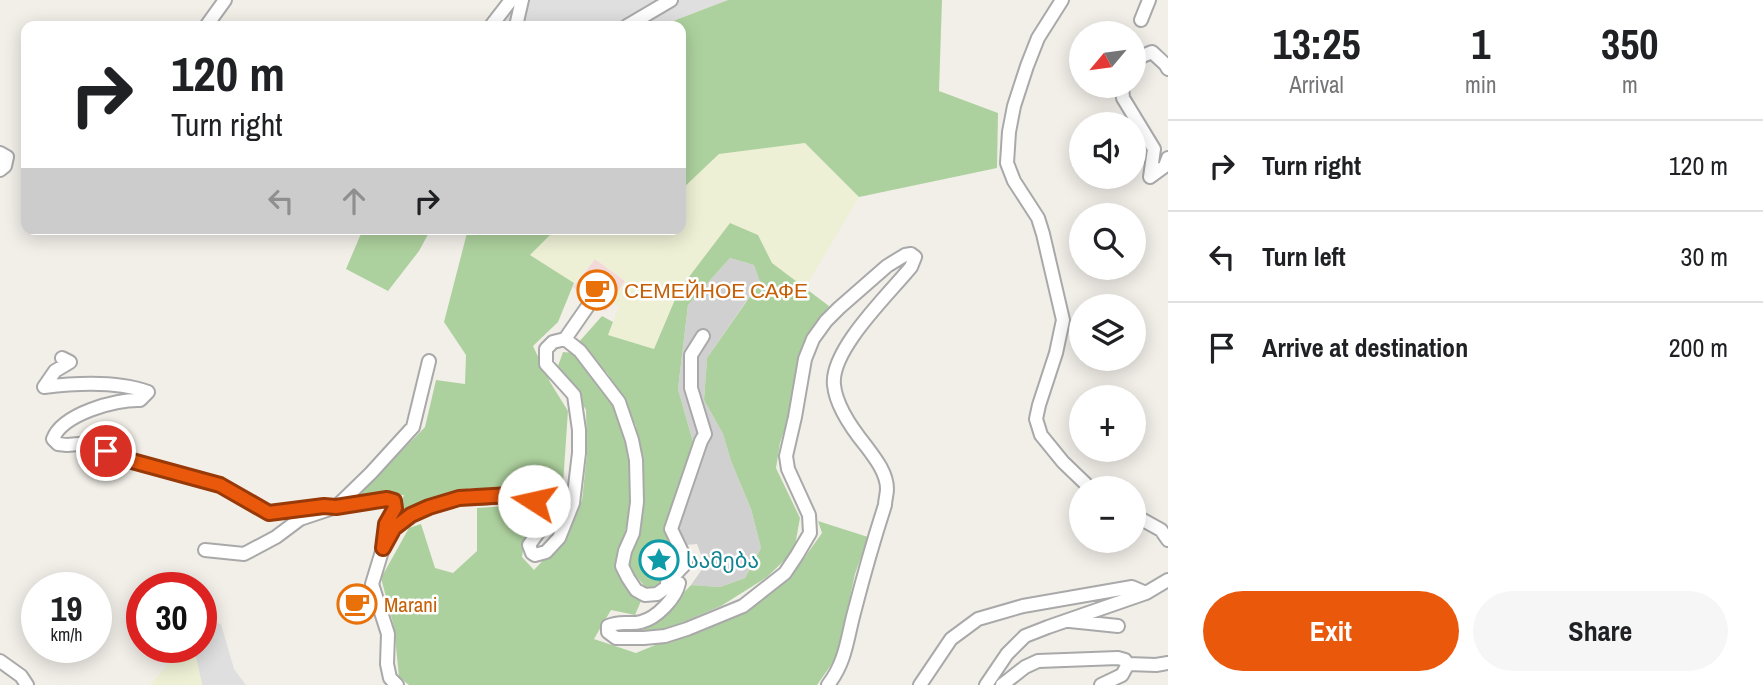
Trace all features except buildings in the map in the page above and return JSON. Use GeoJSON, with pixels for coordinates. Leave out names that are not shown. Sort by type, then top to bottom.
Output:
{"type":"FeatureCollection","features":[{"type":"Feature","properties":{"kind":"street"},"geometry":{"type":"LineString","coordinates":[[210,21],[225,0]]}},
{"type":"Feature","properties":{"kind":"street"},"geometry":{"type":"LineString","coordinates":[[495,21],[511,0]]}},
{"type":"Feature","properties":{"kind":"street"},"geometry":{"type":"LineString","coordinates":[[517,21],[522,0]]}},
{"type":"Feature","properties":{"kind":"street"},"geometry":{"type":"LineString","coordinates":[[635,21],[671,0]]}},
{"type":"Feature","properties":{"kind":"street"},"geometry":{"type":"LineString","coordinates":[[1062,0],[1038,38],[1027,66],[1014,106],[1006,163],[1014,181],[1038,218],[1044,234],[1063,320],[1036,419],[1041,435],[1078,476]]}},
{"type":"Feature","properties":{"kind":"street"},"geometry":{"type":"LineString","coordinates":[[1141,20],[1149,0]]}},
{"type":"Feature","properties":{"kind":"street"},"geometry":{"type":"LineString","coordinates":[[1146,54],[1152,52],[1168,69]]}},
{"type":"Feature","properties":{"kind":"street"},"geometry":{"type":"LineString","coordinates":[[1123,98],[1154,149],[1150,177],[1165,166],[1168,158]]}},
{"type":"Feature","properties":{"kind":"street"},"geometry":{"type":"LineString","coordinates":[[0,153],[7,157],[5,166],[0,170]]}},
{"type":"Feature","properties":{"kind":"street"},"geometry":{"type":"LineString","coordinates":[[565,339],[580,351],[619,402],[632,440],[636,460],[637,502],[632,533],[622,566],[636,590],[645,595],[657,593],[674,582],[679,583],[671,599],[656,614],[640,623],[614,623],[608,626],[608,632],[616,638],[665,635],[688,629],[743,606],[785,573],[797,555],[810,533],[809,515],[788,469],[786,456],[805,359],[813,339],[839,308],[887,266],[905,255],[911,254],[915,257],[911,267],[847,343],[835,369],[834,386],[840,405],[857,435],[874,457],[887,488],[885,505],[854,611],[847,646],[836,674],[828,685]]}},
{"type":"Feature","properties":{"kind":"street"},"geometry":{"type":"LineString","coordinates":[[383,548],[394,528],[411,515],[429,507],[459,498],[526,494],[534,501],[540,530],[530,545],[532,553],[534,555],[546,552],[558,538],[573,503],[579,429],[574,396],[546,363],[546,349],[553,342],[565,339],[590,303]]}},
{"type":"Feature","properties":{"kind":"street"},"geometry":{"type":"LineString","coordinates":[[657,593],[686,563],[671,529],[705,434],[691,388],[691,355],[703,335]]}},
{"type":"Feature","properties":{"kind":"street"},"geometry":{"type":"LineString","coordinates":[[62,358],[70,362],[55,370],[44,387],[71,384],[121,386],[148,392],[140,400],[126,400],[80,414],[56,431],[53,439],[58,444],[67,446],[92,443],[121,458],[220,485],[269,513],[336,507],[413,427],[429,360]]}},
{"type":"Feature","properties":{"kind":"street"},"geometry":{"type":"LineString","coordinates":[[205,550],[244,554],[276,537],[300,519],[336,507],[387,499],[394,501],[395,508],[386,524],[383,548],[372,584],[388,634],[387,664],[390,678],[397,685]]}},
{"type":"Feature","properties":{"kind":"street"},"geometry":{"type":"LineString","coordinates":[[1146,522],[1161,530],[1168,540]]}},
{"type":"Feature","properties":{"kind":"street"},"geometry":{"type":"LineString","coordinates":[[989,684],[1007,654],[1025,636],[1146,593],[1168,580]]}},
{"type":"Feature","properties":{"kind":"street"},"geometry":{"type":"LineString","coordinates":[[920,685],[951,639],[978,619],[1023,606],[1132,587],[1146,593]]}},
{"type":"Feature","properties":{"kind":"street"},"geometry":{"type":"LineString","coordinates":[[1066,621],[1118,626]]}},
{"type":"Feature","properties":{"kind":"street"},"geometry":{"type":"LineString","coordinates":[[1002,685],[1025,667],[1038,661],[1118,658],[1128,664],[1168,663]]}},
{"type":"Feature","properties":{"kind":"street"},"geometry":{"type":"LineString","coordinates":[[0,660],[21,676],[27,685]]}},
{"type":"Feature","properties":{"kind":"street"},"geometry":{"type":"LineString","coordinates":[[1101,685],[1122,675],[1128,664]]}},
{"type":"Feature","properties":{"kind":"shaded area"},"geometry":{"type":"Polygon","coordinates":[[[516,0],[728,0],[673,21],[501,21],[516,0]]]}},
{"type":"Feature","properties":{"kind":"shaded area"},"geometry":{"type":"Polygon","coordinates":[[[730,258],[754,265],[760,281],[707,358],[704,400],[723,434],[751,509],[761,548],[745,578],[720,587],[691,585],[705,565],[697,544],[686,545],[676,527],[688,499],[702,439],[693,442],[678,389],[688,305],[730,258]]]}},
{"type":"Feature","properties":{"kind":"shaded area"},"geometry":{"type":"Polygon","coordinates":[[[595,259],[625,281],[606,311],[573,287],[595,259]]]}},
{"type":"Feature","properties":{"kind":"shaded area"},"geometry":{"type":"Polygon","coordinates":[[[217,623],[221,624],[234,669],[246,685],[202,685],[197,663],[217,663],[217,623]]]}},
{"type":"Feature","properties":{"kind":"green space"},"geometry":{"type":"Polygon","coordinates":[[[728,0],[942,0],[939,91],[998,113],[997,168],[859,197],[805,143],[719,154],[686,185],[686,21],[673,21],[728,0]]]}},
{"type":"Feature","properties":{"kind":"green space"},"geometry":{"type":"Polygon","coordinates":[[[805,143],[859,197],[805,288],[772,263],[758,235],[679,290],[654,349],[608,335],[619,306],[611,302],[625,281],[595,259],[574,283],[530,255],[550,235],[686,235],[686,185],[718,154],[805,143]]]}},
{"type":"Feature","properties":{"kind":"green space"},"geometry":{"type":"Polygon","coordinates":[[[730,223],[758,235],[772,263],[829,306],[810,338],[780,443],[776,468],[800,518],[794,551],[767,577],[721,606],[662,631],[642,631],[691,585],[720,587],[745,578],[761,548],[751,509],[723,434],[704,400],[707,358],[760,282],[754,265],[730,258],[688,305],[678,389],[693,442],[703,439],[688,499],[676,527],[689,557],[665,582],[647,589],[630,569],[630,550],[641,530],[643,501],[636,426],[608,374],[578,343],[602,316],[613,322],[608,335],[654,349],[679,290],[730,223]]]}},
{"type":"Feature","properties":{"kind":"green space"},"geometry":{"type":"Polygon","coordinates":[[[360,235],[428,235],[419,251],[388,291],[346,269],[360,235]]]}},
{"type":"Feature","properties":{"kind":"green space"},"geometry":{"type":"Polygon","coordinates":[[[466,235],[550,235],[530,255],[574,283],[558,322],[533,346],[568,411],[563,484],[514,489],[470,488],[422,505],[393,525],[404,495],[353,501],[425,427],[436,380],[465,384],[466,355],[444,322],[466,235]]]}},
{"type":"Feature","properties":{"kind":"green space"},"geometry":{"type":"Polygon","coordinates":[[[563,352],[575,353],[611,397],[628,442],[632,506],[617,561],[641,601],[635,615],[611,610],[594,639],[636,653],[709,628],[747,610],[792,575],[822,533],[818,521],[868,537],[855,574],[838,655],[817,685],[409,685],[399,677],[394,627],[381,578],[409,528],[421,524],[435,568],[453,573],[477,551],[477,508],[507,506],[528,520],[522,557],[534,570],[562,540],[582,500],[587,454],[586,410],[558,366],[563,352]]]}},
{"type":"Feature","properties":{"kind":"green space"},"geometry":{"type":"Polygon","coordinates":[[[169,663],[197,663],[202,685],[151,685],[169,663]]]}},
{"type":"Feature","properties":{"kind":"place","name":"СЕМЕЙНОЕ САФЕ"},"geometry":{"type":"Point","coordinates":[597,290]}},
{"type":"Feature","properties":{"kind":"place","name":"სამება"},"geometry":{"type":"Point","coordinates":[659,560]}},
{"type":"Feature","properties":{"kind":"place","name":"Marani"},"geometry":{"type":"Point","coordinates":[357,604]}},
{"type":"Feature","properties":{"kind":"route"},"geometry":{"type":"LineString","coordinates":[[106,451],[121,458],[220,485],[269,513],[387,499],[394,501],[395,508],[386,524],[383,548],[394,528],[411,515],[444,502],[459,498],[526,494],[534,501]]}}]}
